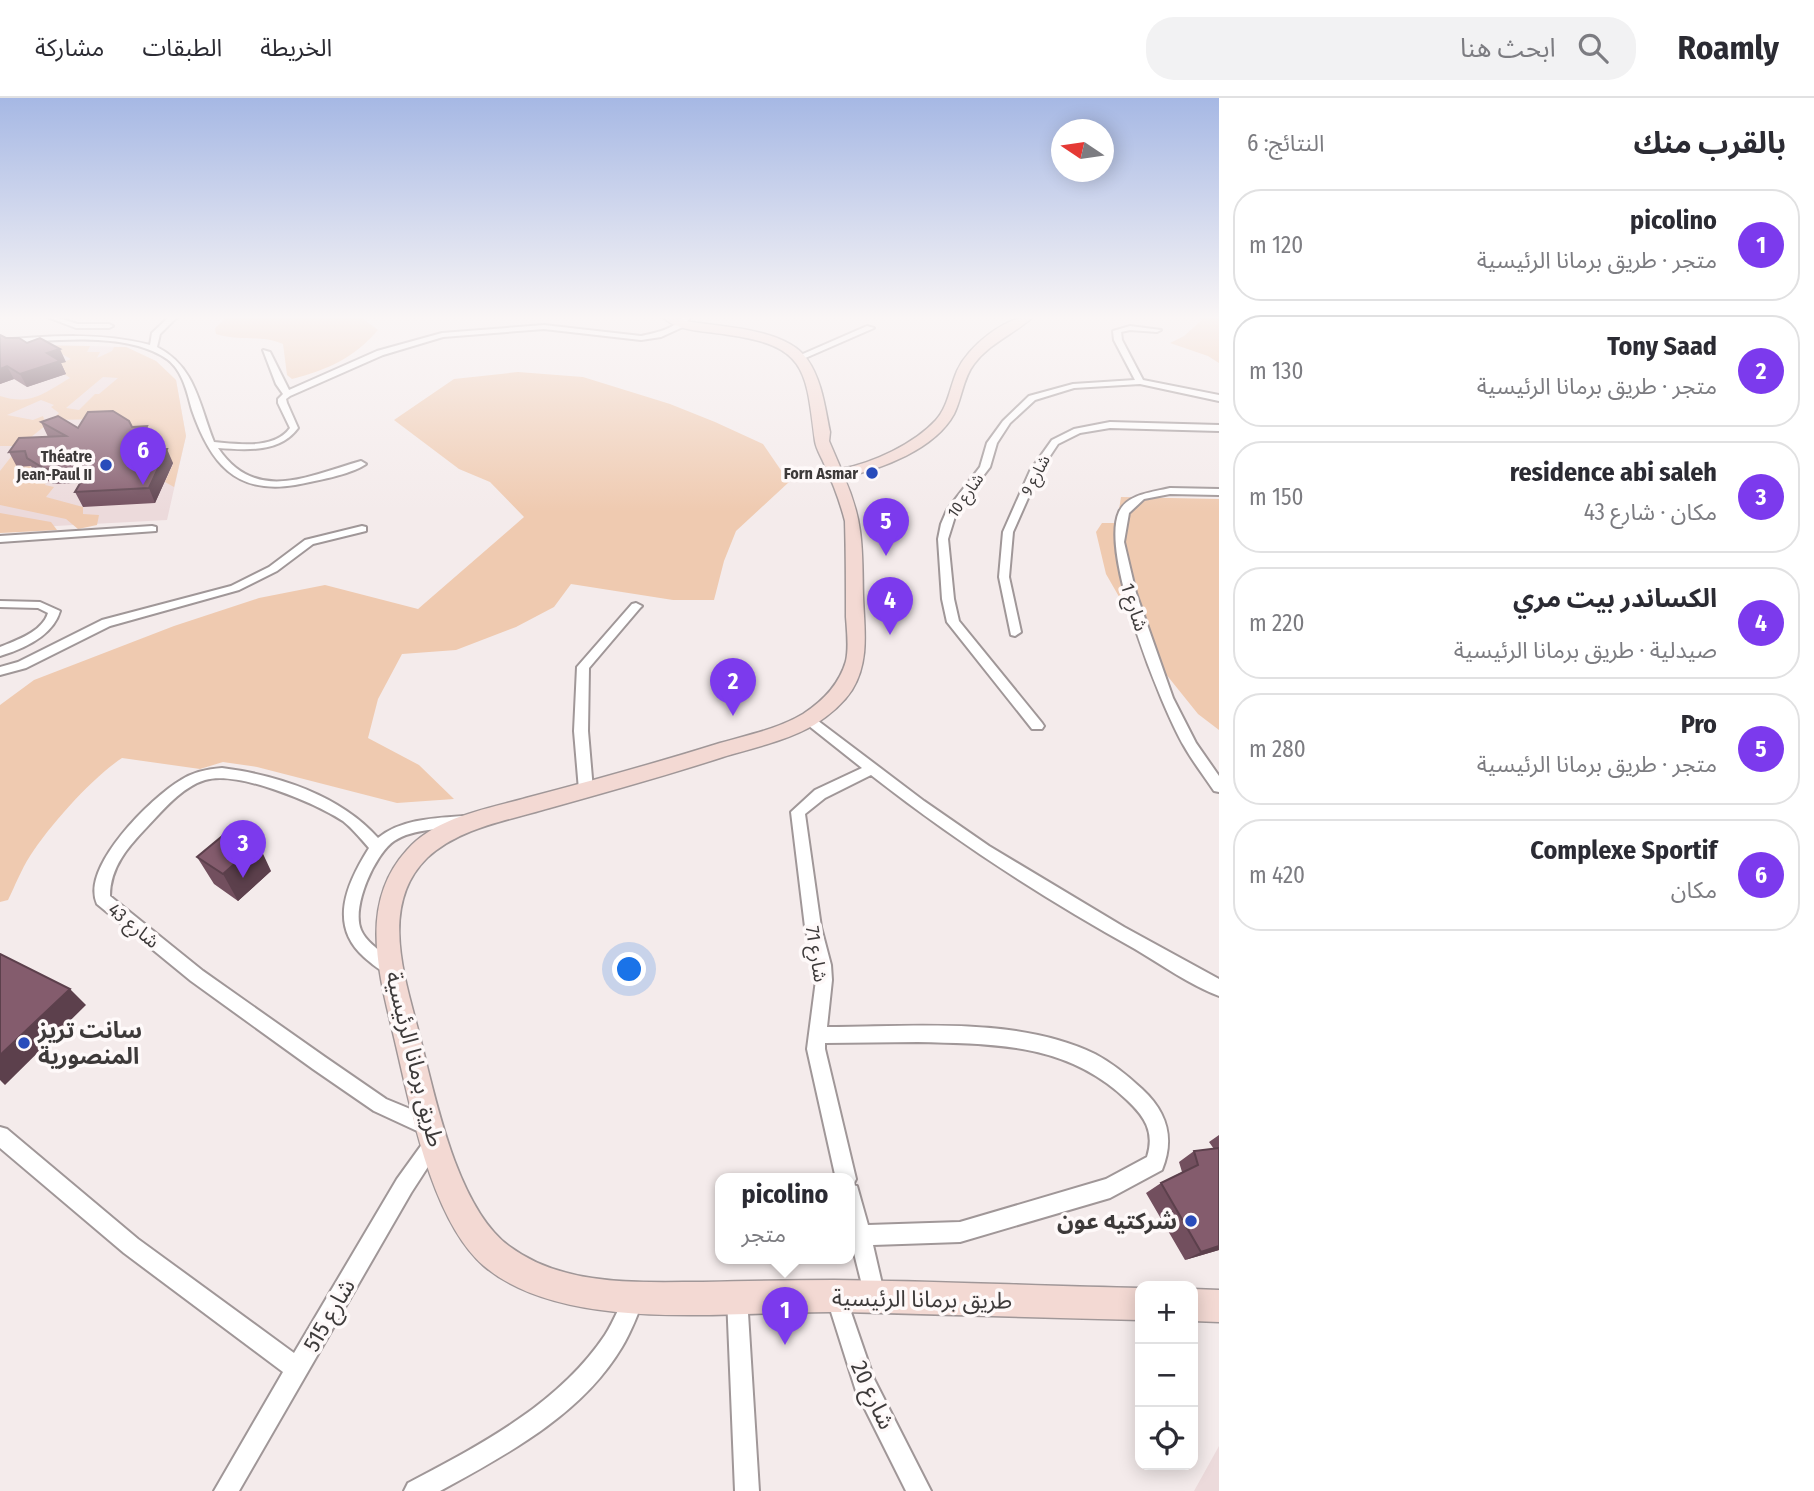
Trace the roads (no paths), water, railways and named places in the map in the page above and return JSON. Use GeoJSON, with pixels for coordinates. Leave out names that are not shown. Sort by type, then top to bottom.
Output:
{"type":"FeatureCollection","features":[{"type":"Feature","properties":{"kind":"main road","name":"طريق برمانا الرئيسية"},"geometry":{"type":"LineString","coordinates":[[811,382],[823,432],[822,441],[838,470],[848,502],[855,547],[856,657],[845,687],[833,701],[809,719],[784,731],[730,749],[469,822],[430,843],[415,856],[399,880],[390,903],[387,921],[391,968],[448,1184],[466,1223],[495,1255],[533,1279],[575,1291],[634,1298],[836,1296],[1135,1304]]}},
{"type":"Feature","properties":{"kind":"main road"},"geometry":{"type":"LineString","coordinates":[[838,470],[882,462],[942,422],[960,382]]}},
{"type":"Feature","properties":{"kind":"main road"},"geometry":{"type":"LineString","coordinates":[[1198,1305],[1219,1306]]}},
{"type":"Feature","properties":{"kind":"street"},"geometry":{"type":"LineString","coordinates":[[188,382],[211,445],[231,473],[248,482],[299,484],[361,464]]}},
{"type":"Feature","properties":{"kind":"street"},"geometry":{"type":"LineString","coordinates":[[279,382],[287,394]]}},
{"type":"Feature","properties":{"kind":"street"},"geometry":{"type":"LineString","coordinates":[[211,445],[262,446],[285,439],[295,428],[282,405],[282,399],[314,382]]}},
{"type":"Feature","properties":{"kind":"street","name":"شارع 10"},"geometry":{"type":"LineString","coordinates":[[1140,382],[1219,398]]}},
{"type":"Feature","properties":{"kind":"street","name":"شارع 10"},"geometry":{"type":"LineString","coordinates":[[1037,726],[953,622],[943,550],[946,524],[961,496],[985,467],[992,443],[1007,421],[1032,398],[1059,389],[1094,383],[1140,382]]}},
{"type":"Feature","properties":{"kind":"street","name":"شارع 9"},"geometry":{"type":"LineString","coordinates":[[1015,632],[1004,577],[1008,532],[1035,471],[1055,442],[1077,430],[1110,425],[1219,428]]}},
{"type":"Feature","properties":{"kind":"street","name":"شارع 1"},"geometry":{"type":"LineString","coordinates":[[1219,492],[1170,491],[1141,497],[1124,512],[1119,542],[1130,593],[1167,698],[1190,745],[1219,787]]}},
{"type":"Feature","properties":{"kind":"street"},"geometry":{"type":"LineString","coordinates":[[0,539],[152,529]]}},
{"type":"Feature","properties":{"kind":"street"},"geometry":{"type":"LineString","coordinates":[[0,671],[22,666],[106,623],[235,588],[272,569],[309,541],[362,529]]}},
{"type":"Feature","properties":{"kind":"street"},"geometry":{"type":"LineString","coordinates":[[0,604],[40,605],[54,611],[53,617],[40,631],[0,652]]}},
{"type":"Feature","properties":{"kind":"street"},"geometry":{"type":"LineString","coordinates":[[586,790],[581,731],[583,667],[636,606]]}},
{"type":"Feature","properties":{"kind":"street"},"geometry":{"type":"LineString","coordinates":[[809,719],[919,805],[984,850],[1118,932],[1219,988]]}},
{"type":"Feature","properties":{"kind":"street","name":"شارع 71"},"geometry":{"type":"LineString","coordinates":[[844,1173],[821,1081],[816,1049],[824,980],[823,965],[813,927],[798,812],[820,794],[872,769]]}},
{"type":"Feature","properties":{"kind":"street","name":"شارع 43"},"geometry":{"type":"LineString","coordinates":[[376,846],[349,818],[332,808],[260,781],[236,775],[208,774],[180,788],[130,836],[103,876],[103,899],[197,976],[380,1105],[433,1135]]}},
{"type":"Feature","properties":{"kind":"street"},"geometry":{"type":"LineString","coordinates":[[391,968],[357,938],[351,925],[363,870],[376,846],[399,831],[442,823],[469,822]]}},
{"type":"Feature","properties":{"kind":"street"},"geometry":{"type":"LineString","coordinates":[[818,1035],[958,1035],[1009,1040],[1054,1049],[1086,1059],[1121,1082],[1152,1111],[1160,1133],[1161,1146],[1155,1163],[1110,1188],[960,1232],[859,1235]]}},
{"type":"Feature","properties":{"kind":"street","name":"شارع 515"},"geometry":{"type":"LineString","coordinates":[[226,1491],[433,1135]]}},
{"type":"Feature","properties":{"kind":"street"},"geometry":{"type":"LineString","coordinates":[[0,1136],[131,1246],[298,1369]]}},
{"type":"Feature","properties":{"kind":"street"},"geometry":{"type":"LineString","coordinates":[[855,1216],[874,1297]]}},
{"type":"Feature","properties":{"kind":"street","name":"شارع 20"},"geometry":{"type":"LineString","coordinates":[[836,1296],[864,1383],[919,1491]]}},
{"type":"Feature","properties":{"kind":"street"},"geometry":{"type":"LineString","coordinates":[[737,1297],[747,1491]]}},
{"type":"Feature","properties":{"kind":"street"},"geometry":{"type":"LineString","coordinates":[[416,1491],[469,1463],[540,1418],[577,1384],[613,1342],[634,1298]]}},
{"type":"Feature","properties":{"kind":"place","name":"Théatre Jean-Paul II"},"geometry":{"type":"Point","coordinates":[106,465]}},
{"type":"Feature","properties":{"kind":"place","name":"Forn Asmar"},"geometry":{"type":"Point","coordinates":[872,473]}},
{"type":"Feature","properties":{"kind":"place","name":"Complexe Sportif"},"geometry":{"type":"Point","coordinates":[143,485]}},
{"type":"Feature","properties":{"kind":"place","name":"Pro"},"geometry":{"type":"Point","coordinates":[886,556]}},
{"type":"Feature","properties":{"kind":"place","name":"الكساندر بيت مري"},"geometry":{"type":"Point","coordinates":[890,635]}},
{"type":"Feature","properties":{"kind":"place","name":"Tony Saad"},"geometry":{"type":"Point","coordinates":[733,716]}},
{"type":"Feature","properties":{"kind":"place","name":"residence abi saleh"},"geometry":{"type":"Point","coordinates":[243,878]}},
{"type":"Feature","properties":{"kind":"place","name":"سانت تريز المنصورية"},"geometry":{"type":"Point","coordinates":[24,1043]}},
{"type":"Feature","properties":{"kind":"place","name":"شركتيه عون"},"geometry":{"type":"Point","coordinates":[1191,1221]}},
{"type":"Feature","properties":{"kind":"place","name":"picolino"},"geometry":{"type":"Point","coordinates":[785,1345]}}]}
